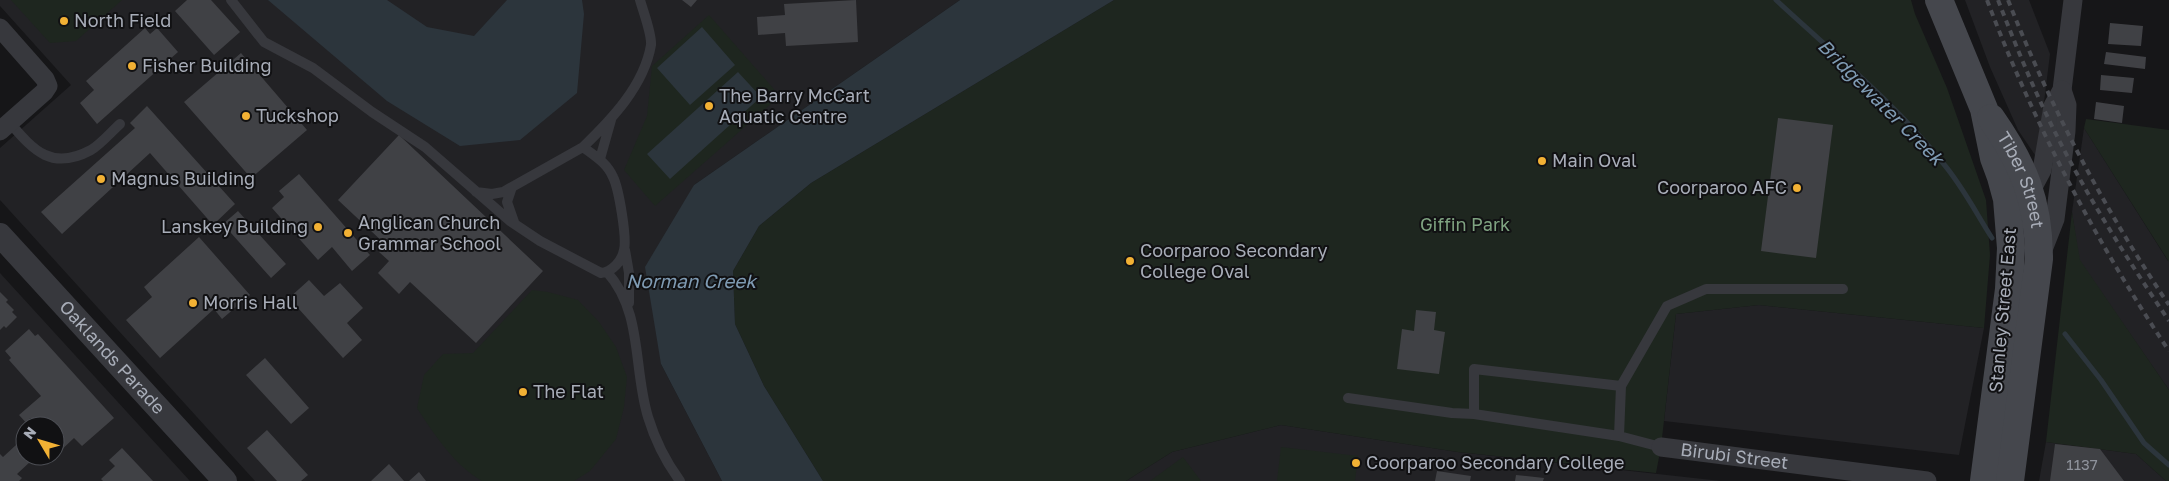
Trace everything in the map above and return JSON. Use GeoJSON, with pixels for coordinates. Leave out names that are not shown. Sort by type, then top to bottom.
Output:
{"type":"FeatureCollection","features":[{"type":"Feature","properties":{"kind":"main road","name":"Tiber Street"},"geometry":{"type":"LineString","coordinates":[[1939,0],[1984,109],[1994,158],[2006,199],[2009,223]]}},
{"type":"Feature","properties":{"kind":"main road","name":"Tiber Street"},"geometry":{"type":"LineString","coordinates":[[1984,109],[2011,147],[2031,194],[2039,236],[2039,259]]}},
{"type":"Feature","properties":{"kind":"main road","name":"Stanley Street East"},"geometry":{"type":"LineString","coordinates":[[1984,481],[2009,289],[2009,223]]}},
{"type":"Feature","properties":{"kind":"main road","name":"Stanley Street East"},"geometry":{"type":"LineString","coordinates":[[2010,481],[2039,259]]}},
{"type":"Feature","properties":{"kind":"street","name":"Stanley Street East"},"geometry":{"type":"LineString","coordinates":[[2009,223],[2031,194],[2042,170],[2054,106],[2062,90],[2073,0]]}},
{"type":"Feature","properties":{"kind":"street"},"geometry":{"type":"LineString","coordinates":[[0,28],[48,83],[44,92],[5,127]]}},
{"type":"Feature","properties":{"kind":"street","name":"Stanley Street East"},"geometry":{"type":"LineString","coordinates":[[2039,259],[2055,219],[2067,105],[2062,90]]}},
{"type":"Feature","properties":{"kind":"street","name":"Oaklands Parade"},"geometry":{"type":"LineString","coordinates":[[0,235],[225,481]]}},
{"type":"Feature","properties":{"kind":"street","name":"Birubi Street"},"geometry":{"type":"LineString","coordinates":[[1662,448],[1927,481]]}},
{"type":"Feature","properties":{"kind":"lane"},"geometry":{"type":"LineString","coordinates":[[231,0],[264,42],[313,68],[372,112],[425,147],[515,225],[540,241],[601,273],[607,272],[621,259],[625,248]]}},
{"type":"Feature","properties":{"kind":"lane"},"geometry":{"type":"LineString","coordinates":[[476,192],[492,194],[512,187],[583,147],[612,116],[628,97],[641,73],[651,44],[640,0]]}},
{"type":"Feature","properties":{"kind":"lane"},"geometry":{"type":"LineString","coordinates":[[600,159],[612,116]]}},
{"type":"Feature","properties":{"kind":"lane"},"geometry":{"type":"LineString","coordinates":[[5,127],[48,158],[62,160],[92,150],[120,124]]}},
{"type":"Feature","properties":{"kind":"lane"},"geometry":{"type":"LineString","coordinates":[[583,147],[600,159],[614,178],[622,210],[628,272],[628,309],[648,416],[666,462],[680,481]]}},
{"type":"Feature","properties":{"kind":"lane"},"geometry":{"type":"LineString","coordinates":[[512,187],[506,202],[515,225]]}},
{"type":"Feature","properties":{"kind":"lane"},"geometry":{"type":"LineString","coordinates":[[607,272],[618,286],[628,309]]}},
{"type":"Feature","properties":{"kind":"lane"},"geometry":{"type":"LineString","coordinates":[[1619,436],[1621,386],[1667,306],[1706,289],[1844,289]]}},
{"type":"Feature","properties":{"kind":"lane"},"geometry":{"type":"LineString","coordinates":[[1474,414],[1474,369],[1621,386]]}},
{"type":"Feature","properties":{"kind":"lane"},"geometry":{"type":"LineString","coordinates":[[1348,398],[1452,413],[1474,414],[1619,436],[1662,448]]}},
{"type":"Feature","properties":{"kind":"shaded area","name":"Anglican Church Grammar School"},"geometry":{"type":"Polygon","coordinates":[[[0,0],[960,0],[694,185],[661,364],[722,481],[255,481],[0,200],[0,148],[71,85],[0,6],[0,0]]]}},
{"type":"Feature","properties":{"kind":"shaded area"},"geometry":{"type":"Polygon","coordinates":[[[1965,0],[2029,0],[2050,54],[2037,158],[2018,130],[1990,67],[1965,0]]]}},
{"type":"Feature","properties":{"kind":"shaded area"},"geometry":{"type":"Polygon","coordinates":[[[2084,128],[2168,261],[2169,259],[2169,390],[2079,260],[2072,212],[2084,128]]]}},
{"type":"Feature","properties":{"kind":"shaded area"},"geometry":{"type":"Polygon","coordinates":[[[0,273],[190,481],[0,481],[0,273]]]}},
{"type":"Feature","properties":{"kind":"shaded area"},"geometry":{"type":"Polygon","coordinates":[[[1759,305],[1984,328],[1959,455],[1664,421],[1676,314],[1759,305]]]}},
{"type":"Feature","properties":{"kind":"shaded area","name":"Coorparoo Secondary College"},"geometry":{"type":"Polygon","coordinates":[[[1281,425],[1458,452],[1721,481],[1126,481],[1172,452],[1281,425]]]}},
{"type":"Feature","properties":{"kind":"shaded area"},"geometry":{"type":"Polygon","coordinates":[[[2046,442],[2136,454],[2166,481],[2039,481],[2046,442]]]}},
{"type":"Feature","properties":{"kind":"green space","name":"North Field"},"geometry":{"type":"Polygon","coordinates":[[[11,0],[122,0],[76,41],[50,43],[11,0]]]}},
{"type":"Feature","properties":{"kind":"green space","name":"Giffin Park"},"geometry":{"type":"Polygon","coordinates":[[[1114,0],[1911,0],[1915,14],[1947,88],[1986,200],[1990,255],[1984,328],[1759,305],[1676,314],[1661,447],[1656,473],[1458,452],[1281,425],[1172,452],[1126,481],[823,481],[764,386],[735,324],[733,271],[759,226],[811,183],[1114,0]]]}},
{"type":"Feature","properties":{"kind":"green space","name":"The Barry McCart Aquatic Centre"},"geometry":{"type":"Polygon","coordinates":[[[709,15],[780,96],[655,206],[624,170],[647,116],[652,66],[709,15]]]}},
{"type":"Feature","properties":{"kind":"green space"},"geometry":{"type":"Polygon","coordinates":[[[2086,119],[2169,130],[2169,262],[2084,128],[2086,119]]]}},
{"type":"Feature","properties":{"kind":"green space"},"geometry":{"type":"Polygon","coordinates":[[[2072,212],[2080,260],[2169,390],[2169,481],[2166,481],[2136,454],[2046,442],[2072,212]]]}},
{"type":"Feature","properties":{"kind":"green space","name":"The Flat"},"geometry":{"type":"Polygon","coordinates":[[[532,290],[578,300],[599,322],[616,347],[627,377],[624,407],[616,439],[590,471],[574,481],[482,481],[454,458],[417,408],[424,375],[443,354],[473,353],[532,290]]]}},
{"type":"Feature","properties":{"kind":"green space"},"geometry":{"type":"Polygon","coordinates":[[[1281,447],[1358,456],[1355,481],[1277,481],[1281,447]]]}},
{"type":"Feature","properties":{"kind":"green space"},"geometry":{"type":"Polygon","coordinates":[[[1183,457],[1201,481],[1150,481],[1183,457]]]}},
{"type":"Feature","properties":{"kind":"water"},"geometry":{"type":"Polygon","coordinates":[[[268,0],[387,0],[427,27],[474,36],[507,0],[582,0],[584,14],[577,93],[520,140],[460,146],[387,101],[268,0]]]}},
{"type":"Feature","properties":{"kind":"water","name":"Norman Creek"},"geometry":{"type":"Polygon","coordinates":[[[960,0],[1114,0],[811,183],[759,226],[733,271],[735,324],[764,386],[823,481],[722,481],[661,364],[645,267],[694,185],[960,0]]]}},
{"type":"Feature","properties":{"kind":"water"},"geometry":{"type":"Polygon","coordinates":[[[702,27],[735,65],[690,105],[657,68],[702,27]]]}},
{"type":"Feature","properties":{"kind":"water"},"geometry":{"type":"Polygon","coordinates":[[[738,72],[761,97],[670,179],[647,154],[738,72]]]}},
{"type":"Feature","properties":{"kind":"building"},"geometry":{"type":"Polygon","coordinates":[[[187,0],[211,0],[240,32],[214,55],[175,11],[187,0]]]}},
{"type":"Feature","properties":{"kind":"building"},"geometry":{"type":"Polygon","coordinates":[[[682,0],[697,0],[691,7],[682,0]]]}},
{"type":"Feature","properties":{"kind":"building"},"geometry":{"type":"Polygon","coordinates":[[[856,0],[858,42],[786,46],[785,33],[758,35],[757,17],[785,15],[784,4],[856,0]]]}},
{"type":"Feature","properties":{"kind":"building"},"geometry":{"type":"Polygon","coordinates":[[[2110,23],[2143,26],[2141,46],[2108,44],[2110,23]]]}},
{"type":"Feature","properties":{"kind":"building","name":"Fisher Building"},"geometry":{"type":"Polygon","coordinates":[[[145,28],[150,34],[157,28],[178,52],[97,124],[80,103],[94,90],[86,81],[145,28]]]}},
{"type":"Feature","properties":{"kind":"building"},"geometry":{"type":"Polygon","coordinates":[[[2106,52],[2146,57],[2145,69],[2104,64],[2106,52]]]}},
{"type":"Feature","properties":{"kind":"building","name":"Tuckshop"},"geometry":{"type":"Polygon","coordinates":[[[241,53],[307,130],[251,178],[184,102],[241,53]]]}},
{"type":"Feature","properties":{"kind":"building"},"geometry":{"type":"Polygon","coordinates":[[[2101,75],[2134,78],[2132,93],[2100,90],[2101,75]]]}},
{"type":"Feature","properties":{"kind":"building"},"geometry":{"type":"Polygon","coordinates":[[[2096,102],[2124,106],[2122,123],[2094,119],[2096,102]]]}},
{"type":"Feature","properties":{"kind":"building","name":"Magnus Building"},"geometry":{"type":"Polygon","coordinates":[[[147,106],[235,204],[213,225],[150,153],[62,234],[41,212],[135,128],[130,123],[147,106]]]}},
{"type":"Feature","properties":{"kind":"building","name":"Coorparoo AFC"},"geometry":{"type":"Polygon","coordinates":[[[1778,118],[1833,125],[1816,258],[1761,251],[1778,118]]]}},
{"type":"Feature","properties":{"kind":"building"},"geometry":{"type":"Polygon","coordinates":[[[399,135],[543,271],[476,343],[410,282],[399,294],[378,273],[389,261],[379,252],[386,245],[338,200],[399,135]]]}},
{"type":"Feature","properties":{"kind":"building","name":"Lanskey Building"},"geometry":{"type":"Polygon","coordinates":[[[299,174],[370,255],[352,271],[332,247],[318,260],[272,208],[284,197],[279,191],[299,174]]]}},
{"type":"Feature","properties":{"kind":"building"},"geometry":{"type":"Polygon","coordinates":[[[238,211],[286,264],[271,278],[223,224],[238,211]]]}},
{"type":"Feature","properties":{"kind":"building","name":"Morris Hall"},"geometry":{"type":"Polygon","coordinates":[[[199,237],[250,295],[222,319],[214,309],[160,358],[126,320],[152,297],[144,287],[199,237]]]}},
{"type":"Feature","properties":{"kind":"building"},"geometry":{"type":"Polygon","coordinates":[[[309,280],[324,296],[340,283],[363,308],[347,323],[362,340],[343,358],[289,298],[309,280]]]}},
{"type":"Feature","properties":{"kind":"building"},"geometry":{"type":"Polygon","coordinates":[[[0,292],[8,300],[6,302],[14,310],[12,312],[17,317],[6,328],[4,326],[0,330],[0,292]]]}},
{"type":"Feature","properties":{"kind":"building"},"geometry":{"type":"Polygon","coordinates":[[[1416,310],[1436,312],[1434,330],[1445,332],[1439,374],[1397,369],[1402,329],[1414,331],[1416,310]]]}},
{"type":"Feature","properties":{"kind":"building"},"geometry":{"type":"Polygon","coordinates":[[[29,329],[35,336],[38,334],[114,418],[82,446],[74,438],[65,447],[65,416],[19,415],[41,396],[9,360],[11,358],[5,351],[29,329]]]}},
{"type":"Feature","properties":{"kind":"building"},"geometry":{"type":"Polygon","coordinates":[[[265,358],[309,408],[291,424],[246,375],[265,358]]]}},
{"type":"Feature","properties":{"kind":"building"},"geometry":{"type":"Polygon","coordinates":[[[267,430],[308,475],[301,481],[277,481],[247,448],[267,430]]]}},
{"type":"Feature","properties":{"kind":"building"},"geometry":{"type":"Polygon","coordinates":[[[2055,444],[2100,449],[2124,481],[2050,481],[2055,444]]]}},
{"type":"Feature","properties":{"kind":"building"},"geometry":{"type":"Polygon","coordinates":[[[15,446],[15,466],[26,466],[17,474],[22,478],[19,481],[0,481],[0,454],[3,457],[15,446]]]}},
{"type":"Feature","properties":{"kind":"building"},"geometry":{"type":"Polygon","coordinates":[[[122,448],[153,481],[103,481],[101,479],[115,466],[109,460],[122,448]]]}},
{"type":"Feature","properties":{"kind":"building"},"geometry":{"type":"Polygon","coordinates":[[[389,464],[404,481],[371,481],[389,464]]]}},
{"type":"Feature","properties":{"kind":"building"},"geometry":{"type":"Polygon","coordinates":[[[1437,471],[1471,476],[1470,481],[1435,481],[1437,471]]]}},
{"type":"Feature","properties":{"kind":"building"},"geometry":{"type":"Polygon","coordinates":[[[419,472],[426,481],[409,481],[419,472]]]}},
{"type":"Feature","properties":{"kind":"building"},"geometry":{"type":"Polygon","coordinates":[[[1516,475],[1544,478],[1543,481],[1515,481],[1516,475]]]}},
{"type":"Feature","properties":{"kind":"waterway","name":"Bridgewater Creek"},"geometry":{"type":"LineString","coordinates":[[1776,0],[1904,119],[1956,180],[1992,238]]}},
{"type":"Feature","properties":{"kind":"waterway","name":"Bridgewater Creek"},"geometry":{"type":"LineString","coordinates":[[2065,334],[2101,380],[2144,443],[2169,465]]}},
{"type":"Feature","properties":{"kind":"railway"},"geometry":{"type":"LineString","coordinates":[[1987,0],[2025,92],[2068,180],[2116,267],[2169,351]]}},
{"type":"Feature","properties":{"kind":"railway"},"geometry":{"type":"LineString","coordinates":[[1998,0],[2029,77],[2063,148],[2106,224],[2169,321]]}},
{"type":"Feature","properties":{"kind":"railway"},"geometry":{"type":"LineString","coordinates":[[2008,0],[2042,80],[2080,157],[2122,232],[2169,305]]}},
{"type":"Feature","properties":{"kind":"place","name":"North Field"},"geometry":{"type":"Point","coordinates":[64,21]}},
{"type":"Feature","properties":{"kind":"place","name":"Fisher Building"},"geometry":{"type":"Point","coordinates":[132,66]}},
{"type":"Feature","properties":{"kind":"place","name":"The Barry McCart Aquatic Centre"},"geometry":{"type":"Point","coordinates":[709,106]}},
{"type":"Feature","properties":{"kind":"place","name":"Tuckshop"},"geometry":{"type":"Point","coordinates":[246,116]}},
{"type":"Feature","properties":{"kind":"place","name":"Main Oval"},"geometry":{"type":"Point","coordinates":[1542,161]}},
{"type":"Feature","properties":{"kind":"place","name":"Magnus Building"},"geometry":{"type":"Point","coordinates":[101,179]}},
{"type":"Feature","properties":{"kind":"place","name":"Coorparoo AFC"},"geometry":{"type":"Point","coordinates":[1797,188]}},
{"type":"Feature","properties":{"kind":"place","name":"Lanskey Building"},"geometry":{"type":"Point","coordinates":[318,227]}},
{"type":"Feature","properties":{"kind":"place","name":"Anglican Church Grammar School"},"geometry":{"type":"Point","coordinates":[348,233]}},
{"type":"Feature","properties":{"kind":"place","name":"Coorparoo Secondary College Oval"},"geometry":{"type":"Point","coordinates":[1130,261]}},
{"type":"Feature","properties":{"kind":"place","name":"Morris Hall"},"geometry":{"type":"Point","coordinates":[193,303]}},
{"type":"Feature","properties":{"kind":"place","name":"The Flat"},"geometry":{"type":"Point","coordinates":[523,392]}},
{"type":"Feature","properties":{"kind":"place","name":"Coorparoo Secondary College"},"geometry":{"type":"Point","coordinates":[1356,463]}}]}
